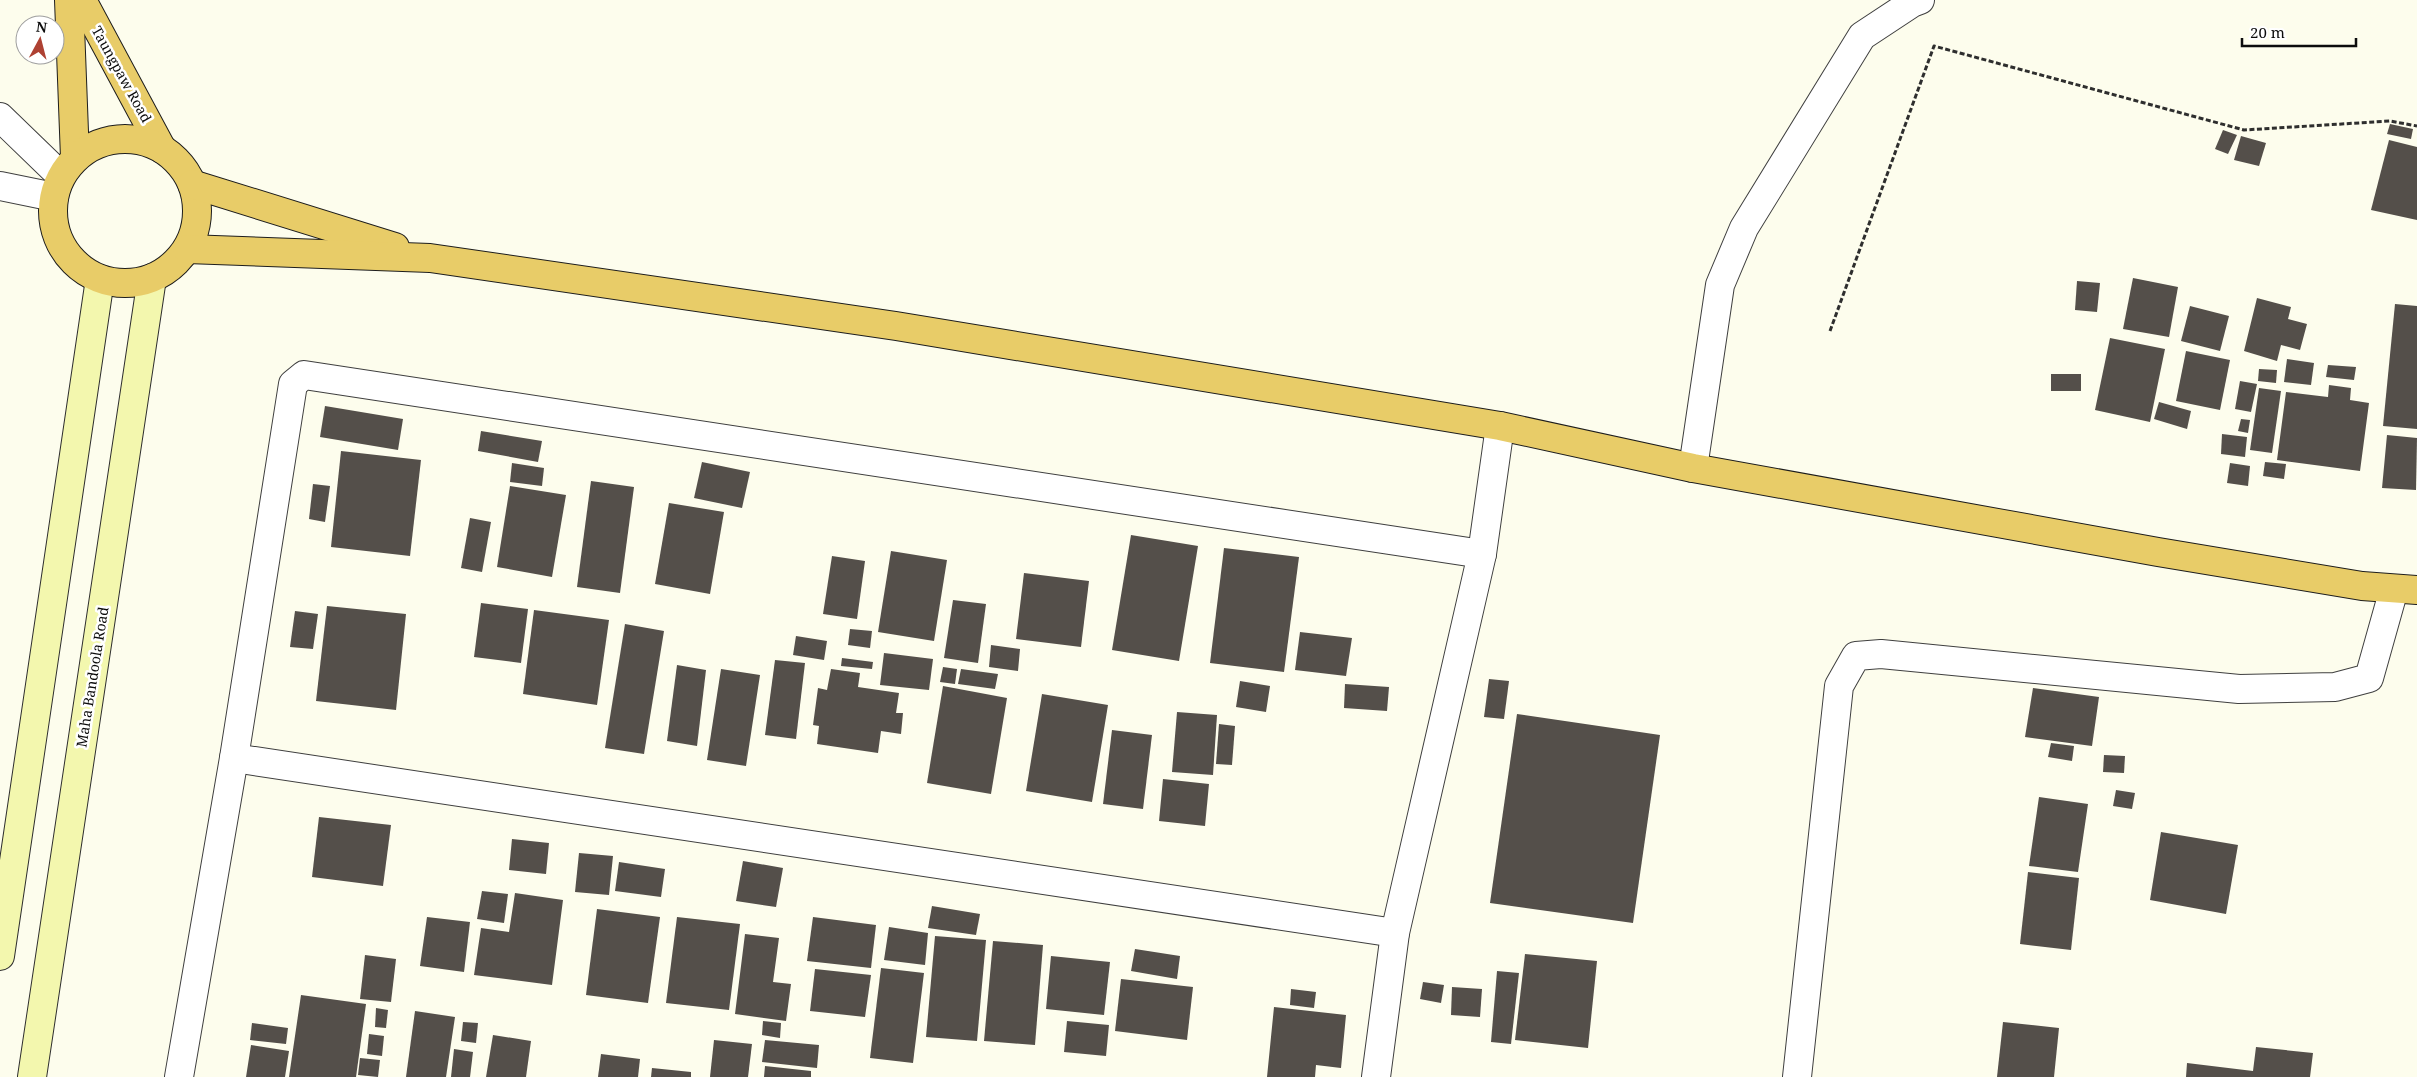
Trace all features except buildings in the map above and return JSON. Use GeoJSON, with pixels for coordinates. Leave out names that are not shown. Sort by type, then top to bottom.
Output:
{"type":"FeatureCollection","features":[{"type":"Feature","properties":{"kind":"highway","name":"Taungpaw Road"},"geometry":{"type":"LineString","coordinates":[[64,177],[69,0]]}},
{"type":"Feature","properties":{"kind":"highway","name":"Taungpaw Road"},"geometry":{"type":"LineString","coordinates":[[82,0],[162,149]]}},
{"type":"Feature","properties":{"kind":"highway"},"geometry":{"type":"LineString","coordinates":[[117,139],[141,140],[162,149],[180,164],[192,184],[198,206],[196,228],[187,249],[172,266],[152,278],[136,282],[100,279],[82,269],[68,255],[58,237],[53,218],[64,177],[95,145],[117,139]]}},
{"type":"Feature","properties":{"kind":"highway"},"geometry":{"type":"LineString","coordinates":[[192,184],[430,258]]}},
{"type":"Feature","properties":{"kind":"highway"},"geometry":{"type":"LineString","coordinates":[[187,249],[430,258],[896,326],[1500,426],[1693,468],[2158,552],[2362,586],[2406,590]]}},
{"type":"Feature","properties":{"kind":"main road","name":"Maha Bandoola Road"},"geometry":{"type":"LineString","coordinates":[[32,1077],[152,278]]}},
{"type":"Feature","properties":{"kind":"main road"},"geometry":{"type":"LineString","coordinates":[[0,956],[4,905],[100,279]]}},
{"type":"Feature","properties":{"kind":"street"},"geometry":{"type":"LineString","coordinates":[[1693,468],[1720,285],[1744,228],[1862,36],[1912,3],[1920,0]]}},
{"type":"Feature","properties":{"kind":"street"},"geometry":{"type":"LineString","coordinates":[[0,117],[64,177]]}},
{"type":"Feature","properties":{"kind":"street"},"geometry":{"type":"LineString","coordinates":[[0,186],[64,177]]}},
{"type":"Feature","properties":{"kind":"street"},"geometry":{"type":"LineString","coordinates":[[179,1077],[234,758],[293,384],[304,375],[1482,554]]}},
{"type":"Feature","properties":{"kind":"street"},"geometry":{"type":"LineString","coordinates":[[1376,1077],[1395,933],[1482,554],[1500,426]]}},
{"type":"Feature","properties":{"kind":"street"},"geometry":{"type":"LineString","coordinates":[[1797,1077],[1839,686],[1856,656],[1881,654],[2239,689],[2335,686],[2369,678],[2406,590]]}},
{"type":"Feature","properties":{"kind":"street"},"geometry":{"type":"LineString","coordinates":[[234,758],[1395,933]]}},
{"type":"Feature","properties":{"kind":"path"},"geometry":{"type":"LineString","coordinates":[[1830,331],[1934,46],[2244,130],[2390,121],[2417,126]]}}]}
